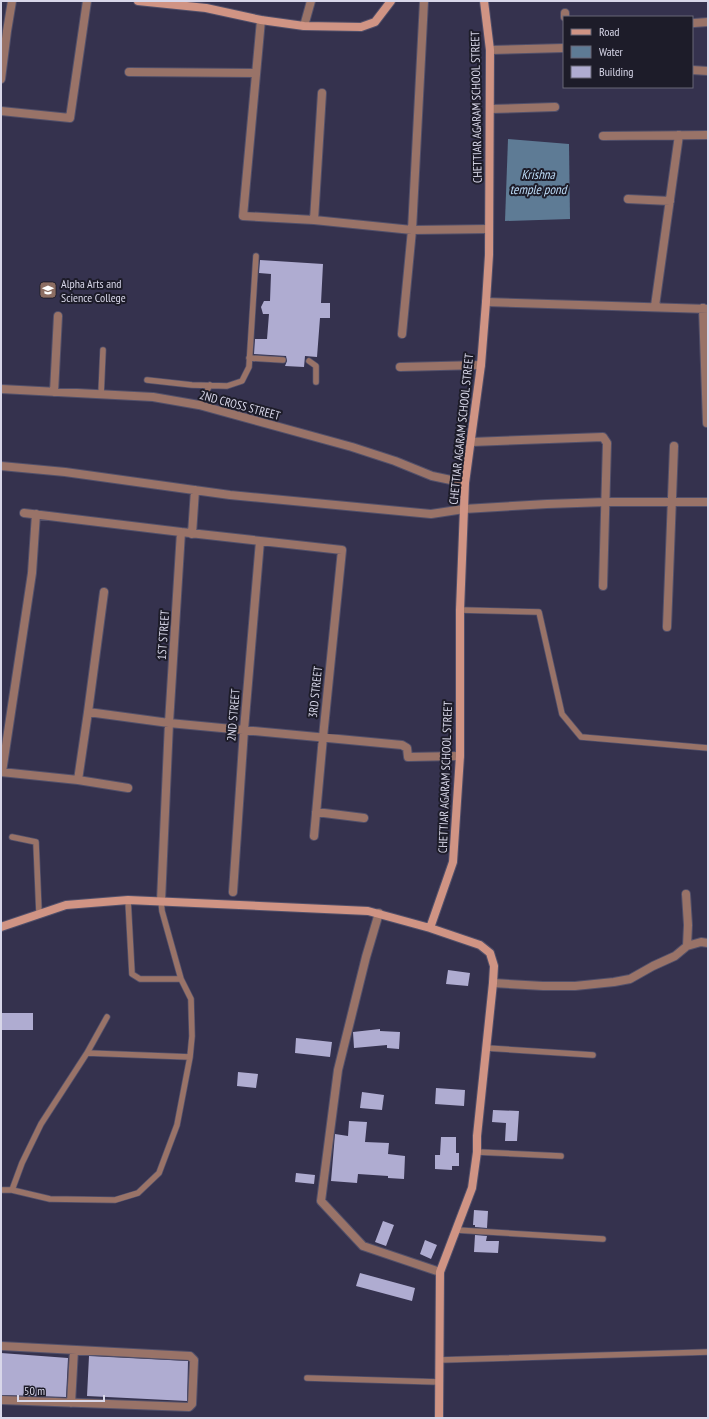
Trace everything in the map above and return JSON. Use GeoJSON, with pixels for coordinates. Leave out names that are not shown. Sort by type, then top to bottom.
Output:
{"type":"FeatureCollection","features":[{"type":"Feature","properties":{"kind":"street"},"geometry":{"type":"LineString","coordinates":[[1,79],[12,1]]}},
{"type":"Feature","properties":{"kind":"street"},"geometry":{"type":"LineString","coordinates":[[1,111],[70,118],[87,1]]}},
{"type":"Feature","properties":{"kind":"street"},"geometry":{"type":"LineString","coordinates":[[138,1],[206,8],[261,20],[304,26],[361,27],[375,22],[391,1]]}},
{"type":"Feature","properties":{"kind":"street"},"geometry":{"type":"LineString","coordinates":[[304,26],[311,1]]}},
{"type":"Feature","properties":{"kind":"street"},"geometry":{"type":"LineString","coordinates":[[402,334],[412,230],[424,1]]}},
{"type":"Feature","properties":{"kind":"street","name":"CHETTIAR AGARAM SCHOOL STREET"},"geometry":{"type":"LineString","coordinates":[[430,928],[453,862],[460,756],[460,610],[465,484],[481,365],[486,302],[489,229],[490,50],[484,1]]}},
{"type":"Feature","properties":{"kind":"street"},"geometry":{"type":"LineString","coordinates":[[261,20],[243,216],[314,220],[412,230],[489,229]]}},
{"type":"Feature","properties":{"kind":"street"},"geometry":{"type":"LineString","coordinates":[[694,23],[708,22]]}},
{"type":"Feature","properties":{"kind":"street"},"geometry":{"type":"LineString","coordinates":[[490,50],[563,48]]}},
{"type":"Feature","properties":{"kind":"street"},"geometry":{"type":"LineString","coordinates":[[693,70],[708,71]]}},
{"type":"Feature","properties":{"kind":"street"},"geometry":{"type":"LineString","coordinates":[[129,72],[256,73]]}},
{"type":"Feature","properties":{"kind":"street"},"geometry":{"type":"LineString","coordinates":[[314,220],[322,93]]}},
{"type":"Feature","properties":{"kind":"street"},"geometry":{"type":"LineString","coordinates":[[490,109],[555,107]]}},
{"type":"Feature","properties":{"kind":"street"},"geometry":{"type":"LineString","coordinates":[[655,306],[679,135]]}},
{"type":"Feature","properties":{"kind":"street"},"geometry":{"type":"LineString","coordinates":[[603,136],[708,135]]}},
{"type":"Feature","properties":{"kind":"street"},"geometry":{"type":"LineString","coordinates":[[628,199],[670,201]]}},
{"type":"Feature","properties":{"kind":"street"},"geometry":{"type":"LineString","coordinates":[[486,302],[655,306],[705,309],[707,424]]}},
{"type":"Feature","properties":{"kind":"street"},"geometry":{"type":"LineString","coordinates":[[54,392],[58,316]]}},
{"type":"Feature","properties":{"kind":"street"},"geometry":{"type":"LineString","coordinates":[[400,367],[481,365]]}},
{"type":"Feature","properties":{"kind":"street","name":"2ND CROSS STREET"},"geometry":{"type":"LineString","coordinates":[[1,389],[154,398],[199,405],[352,448],[395,461],[432,476],[465,484]]}},
{"type":"Feature","properties":{"kind":"street"},"geometry":{"type":"LineString","coordinates":[[471,442],[603,437],[607,443],[603,586]]}},
{"type":"Feature","properties":{"kind":"street"},"geometry":{"type":"LineString","coordinates":[[667,627],[674,446]]}},
{"type":"Feature","properties":{"kind":"street"},"geometry":{"type":"LineString","coordinates":[[1,466],[65,472],[195,490],[431,514],[464,509],[606,502],[708,502]]}},
{"type":"Feature","properties":{"kind":"street"},"geometry":{"type":"LineString","coordinates":[[192,534],[195,490]]}},
{"type":"Feature","properties":{"kind":"street"},"geometry":{"type":"LineString","coordinates":[[24,513],[192,534],[260,540]]}},
{"type":"Feature","properties":{"kind":"street"},"geometry":{"type":"LineString","coordinates":[[36,514],[32,573],[1,772],[78,780],[128,788]]}},
{"type":"Feature","properties":{"kind":"street","name":"1ST STREET"},"geometry":{"type":"LineString","coordinates":[[161,901],[169,723],[182,532]]}},
{"type":"Feature","properties":{"kind":"street","name":"3RD STREET"},"geometry":{"type":"LineString","coordinates":[[260,540],[342,550],[314,836]]}},
{"type":"Feature","properties":{"kind":"street","name":"2ND STREET"},"geometry":{"type":"LineString","coordinates":[[233,892],[244,730],[260,540]]}},
{"type":"Feature","properties":{"kind":"street"},"geometry":{"type":"LineString","coordinates":[[78,780],[104,592]]}},
{"type":"Feature","properties":{"kind":"street"},"geometry":{"type":"LineString","coordinates":[[88,712],[169,723],[402,745],[407,748],[408,757],[460,756]]}},
{"type":"Feature","properties":{"kind":"street"},"geometry":{"type":"LineString","coordinates":[[316,812],[364,818]]}},
{"type":"Feature","properties":{"kind":"street"},"geometry":{"type":"LineString","coordinates":[[686,894],[688,925],[687,946]]}},
{"type":"Feature","properties":{"kind":"street"},"geometry":{"type":"LineString","coordinates":[[1,927],[66,905],[128,900],[368,911],[430,928],[480,945],[490,953],[494,966],[493,983],[477,1136],[477,1152],[472,1188],[440,1272],[439,1418]]}},
{"type":"Feature","properties":{"kind":"street"},"geometry":{"type":"LineString","coordinates":[[379,913],[366,957],[338,1070],[321,1201],[363,1246],[440,1272]]}},
{"type":"Feature","properties":{"kind":"street"},"geometry":{"type":"LineString","coordinates":[[493,983],[576,986],[614,982],[630,978],[675,956],[687,946],[701,942],[708,943]]}},
{"type":"Feature","properties":{"kind":"street"},"geometry":{"type":"LineString","coordinates":[[1,1346],[190,1356],[194,1360],[192,1404],[188,1407],[1,1400]]}},
{"type":"Feature","properties":{"kind":"street"},"geometry":{"type":"LineString","coordinates":[[72,1403],[74,1350]]}},
{"type":"Feature","properties":{"kind":"lane"},"geometry":{"type":"LineString","coordinates":[[147,380],[227,386],[242,381],[249,367],[256,256]]}},
{"type":"Feature","properties":{"kind":"lane"},"geometry":{"type":"LineString","coordinates":[[101,394],[103,350]]}},
{"type":"Feature","properties":{"kind":"lane"},"geometry":{"type":"LineString","coordinates":[[249,358],[283,360]]}},
{"type":"Feature","properties":{"kind":"lane"},"geometry":{"type":"LineString","coordinates":[[309,361],[316,366],[316,382]]}},
{"type":"Feature","properties":{"kind":"lane"},"geometry":{"type":"LineString","coordinates":[[199,405],[210,385]]}},
{"type":"Feature","properties":{"kind":"lane"},"geometry":{"type":"LineString","coordinates":[[460,610],[539,612],[562,714],[581,737],[708,748]]}},
{"type":"Feature","properties":{"kind":"lane"},"geometry":{"type":"LineString","coordinates":[[12,837],[36,842],[39,913]]}},
{"type":"Feature","properties":{"kind":"lane"},"geometry":{"type":"LineString","coordinates":[[128,900],[132,974],[140,979],[181,979]]}},
{"type":"Feature","properties":{"kind":"lane"},"geometry":{"type":"LineString","coordinates":[[1,1190],[12,1190],[50,1199],[115,1200],[138,1193],[159,1173],[177,1125],[190,1057],[192,1036],[191,999],[181,979],[162,911],[161,901]]}},
{"type":"Feature","properties":{"kind":"lane"},"geometry":{"type":"LineString","coordinates":[[12,1190],[22,1163],[42,1124],[87,1053],[107,1017]]}},
{"type":"Feature","properties":{"kind":"lane"},"geometry":{"type":"LineString","coordinates":[[486,1048],[593,1054]]}},
{"type":"Feature","properties":{"kind":"lane"},"geometry":{"type":"LineString","coordinates":[[87,1053],[190,1057]]}},
{"type":"Feature","properties":{"kind":"lane"},"geometry":{"type":"LineString","coordinates":[[477,1152],[561,1156]]}},
{"type":"Feature","properties":{"kind":"lane"},"geometry":{"type":"LineString","coordinates":[[456,1230],[603,1239]]}},
{"type":"Feature","properties":{"kind":"lane"},"geometry":{"type":"LineString","coordinates":[[439,1360],[708,1352]]}},
{"type":"Feature","properties":{"kind":"lane"},"geometry":{"type":"LineString","coordinates":[[308,1378],[439,1382]]}},
{"type":"Feature","properties":{"kind":"water","name":"Krishna temple pond"},"geometry":{"type":"Polygon","coordinates":[[[508,139],[569,144],[570,219],[505,221],[508,139]]]}},
{"type":"Feature","properties":{"kind":"building"},"geometry":{"type":"Polygon","coordinates":[[[260,260],[323,264],[321,303],[330,303],[330,318],[320,318],[317,357],[305,356],[304,367],[285,366],[287,361],[286,356],[254,354],[255,339],[267,339],[269,314],[263,314],[261,307],[264,301],[270,301],[271,274],[259,273],[260,260]]]}},
{"type":"Feature","properties":{"kind":"building"},"geometry":{"type":"Polygon","coordinates":[[[448,970],[470,973],[468,986],[446,984],[448,970]]]}},
{"type":"Feature","properties":{"kind":"building"},"geometry":{"type":"Polygon","coordinates":[[[1,1013],[33,1013],[33,1030],[1,1030],[1,1013]]]}},
{"type":"Feature","properties":{"kind":"building"},"geometry":{"type":"Polygon","coordinates":[[[380,1029],[380,1031],[400,1032],[399,1049],[387,1048],[387,1045],[354,1048],[353,1032],[380,1029]]]}},
{"type":"Feature","properties":{"kind":"building"},"geometry":{"type":"Polygon","coordinates":[[[296,1038],[332,1042],[330,1057],[295,1053],[296,1038]]]}},
{"type":"Feature","properties":{"kind":"building"},"geometry":{"type":"Polygon","coordinates":[[[238,1072],[258,1074],[256,1088],[237,1086],[238,1072]]]}},
{"type":"Feature","properties":{"kind":"building"},"geometry":{"type":"Polygon","coordinates":[[[436,1088],[465,1090],[464,1106],[435,1104],[436,1088]]]}},
{"type":"Feature","properties":{"kind":"building"},"geometry":{"type":"Polygon","coordinates":[[[362,1092],[384,1095],[382,1110],[360,1108],[362,1092]]]}},
{"type":"Feature","properties":{"kind":"building"},"geometry":{"type":"Polygon","coordinates":[[[493,1110],[519,1111],[517,1141],[505,1141],[506,1123],[492,1122],[493,1110]]]}},
{"type":"Feature","properties":{"kind":"building"},"geometry":{"type":"Polygon","coordinates":[[[349,1121],[367,1122],[365,1142],[389,1143],[388,1154],[405,1156],[404,1179],[388,1178],[388,1176],[358,1174],[357,1183],[331,1181],[335,1134],[348,1136],[349,1121]]]}},
{"type":"Feature","properties":{"kind":"building"},"geometry":{"type":"Polygon","coordinates":[[[441,1137],[456,1137],[456,1153],[459,1153],[459,1166],[452,1166],[452,1170],[435,1169],[435,1155],[440,1155],[441,1137]]]}},
{"type":"Feature","properties":{"kind":"building"},"geometry":{"type":"Polygon","coordinates":[[[296,1173],[315,1175],[314,1184],[295,1182],[296,1173]]]}},
{"type":"Feature","properties":{"kind":"building"},"geometry":{"type":"Polygon","coordinates":[[[474,1210],[488,1211],[487,1228],[475,1227],[475,1225],[473,1225],[474,1210]]]}},
{"type":"Feature","properties":{"kind":"building"},"geometry":{"type":"Polygon","coordinates":[[[383,1221],[394,1225],[386,1246],[375,1242],[383,1221]]]}},
{"type":"Feature","properties":{"kind":"building"},"geometry":{"type":"Polygon","coordinates":[[[475,1235],[487,1236],[486,1241],[499,1241],[498,1253],[474,1252],[475,1235]]]}},
{"type":"Feature","properties":{"kind":"building"},"geometry":{"type":"Polygon","coordinates":[[[425,1240],[437,1245],[431,1259],[420,1254],[425,1240]]]}},
{"type":"Feature","properties":{"kind":"building"},"geometry":{"type":"Polygon","coordinates":[[[360,1273],[415,1288],[412,1301],[356,1286],[360,1273]]]}},
{"type":"Feature","properties":{"kind":"building"},"geometry":{"type":"Polygon","coordinates":[[[1,1353],[68,1358],[66,1397],[1,1395],[1,1353]]]}},
{"type":"Feature","properties":{"kind":"building"},"geometry":{"type":"Polygon","coordinates":[[[89,1356],[188,1361],[187,1401],[87,1396],[89,1356]]]}},
{"type":"Feature","properties":{"kind":"place","name":"Alpha Arts and Science College"},"geometry":{"type":"Point","coordinates":[48,290]}}]}
